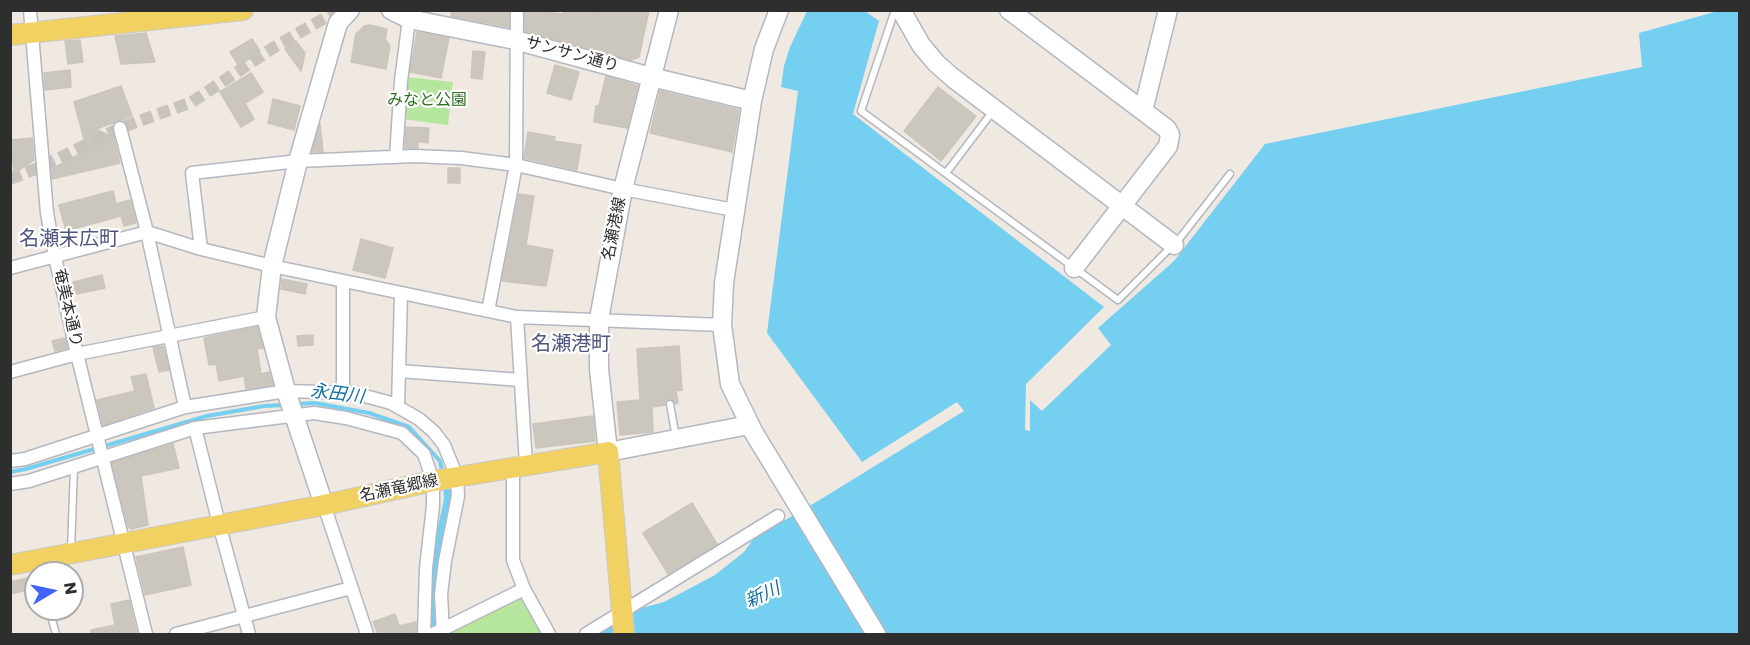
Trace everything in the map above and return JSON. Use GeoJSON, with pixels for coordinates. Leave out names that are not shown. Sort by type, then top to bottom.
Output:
{"type":"FeatureCollection","features":[{"type":"Feature","properties":{"kind":"main road"},"geometry":{"type":"LineString","coordinates":[[10,35],[140,16],[243,10]]}},
{"type":"Feature","properties":{"kind":"main road"},"geometry":{"type":"LineString","coordinates":[[608,452],[623,621]]}},
{"type":"Feature","properties":{"kind":"main road","name":"名瀬竜郷線"},"geometry":{"type":"LineString","coordinates":[[10,565],[39,564],[70,554],[433,481],[608,452]]}},
{"type":"Feature","properties":{"kind":"street","name":"奄美本通り"},"geometry":{"type":"LineString","coordinates":[[30,10],[47,213],[55,257],[146,634]]}},
{"type":"Feature","properties":{"kind":"street"},"geometry":{"type":"LineString","coordinates":[[350,10],[338,23],[298,161],[272,266],[266,318],[286,391],[367,634]]}},
{"type":"Feature","properties":{"kind":"street","name":"サンサン通り"},"geometry":{"type":"LineString","coordinates":[[391,10],[409,19],[515,40],[651,77],[752,101]]}},
{"type":"Feature","properties":{"kind":"street"},"geometry":{"type":"LineString","coordinates":[[488,311],[516,165],[515,40],[517,10]]}},
{"type":"Feature","properties":{"kind":"street","name":"名瀬港線"},"geometry":{"type":"LineString","coordinates":[[608,452],[599,369],[599,319],[623,189],[669,10]]}},
{"type":"Feature","properties":{"kind":"street"},"geometry":{"type":"LineString","coordinates":[[780,10],[764,49],[752,101],[724,283],[722,325],[730,384],[749,425],[876,634]]}},
{"type":"Feature","properties":{"kind":"street"},"geometry":{"type":"LineString","coordinates":[[901,10],[921,45],[936,63],[1174,244]]}},
{"type":"Feature","properties":{"kind":"street"},"geometry":{"type":"LineString","coordinates":[[1143,111],[1168,10]]}},
{"type":"Feature","properties":{"kind":"street"},"geometry":{"type":"LineString","coordinates":[[1018,14],[1167,129],[1170,135],[1170,141],[1074,268]]}},
{"type":"Feature","properties":{"kind":"street"},"geometry":{"type":"LineString","coordinates":[[396,157],[401,81],[409,19]]}},
{"type":"Feature","properties":{"kind":"street"},"geometry":{"type":"LineString","coordinates":[[120,128],[147,232],[185,407]]}},
{"type":"Feature","properties":{"kind":"street"},"geometry":{"type":"LineString","coordinates":[[201,249],[192,173],[298,161],[396,157],[461,158],[516,165],[623,189],[734,210]]}},
{"type":"Feature","properties":{"kind":"street"},"geometry":{"type":"LineString","coordinates":[[10,268],[147,232],[201,249],[272,266],[518,317],[722,325]]}},
{"type":"Feature","properties":{"kind":"street"},"geometry":{"type":"LineString","coordinates":[[343,281],[343,393]]}},
{"type":"Feature","properties":{"kind":"street"},"geometry":{"type":"LineString","coordinates":[[398,407],[401,293]]}},
{"type":"Feature","properties":{"kind":"street"},"geometry":{"type":"LineString","coordinates":[[518,317],[521,380],[519,466],[513,560],[524,589],[549,634]]}},
{"type":"Feature","properties":{"kind":"street"},"geometry":{"type":"LineString","coordinates":[[10,372],[77,354],[266,318]]}},
{"type":"Feature","properties":{"kind":"street"},"geometry":{"type":"LineString","coordinates":[[399,371],[521,380]]}},
{"type":"Feature","properties":{"kind":"street"},"geometry":{"type":"LineString","coordinates":[[10,461],[25,459],[185,407],[286,391],[354,393],[391,403],[419,419],[434,432],[444,445],[457,477],[458,496],[445,561],[439,633]]}},
{"type":"Feature","properties":{"kind":"street"},"geometry":{"type":"LineString","coordinates":[[10,484],[29,481],[195,428],[314,414],[346,418],[402,433],[424,454],[433,481],[433,506],[426,568],[424,634]]}},
{"type":"Feature","properties":{"kind":"street"},"geometry":{"type":"LineString","coordinates":[[608,452],[749,425]]}},
{"type":"Feature","properties":{"kind":"street"},"geometry":{"type":"LineString","coordinates":[[195,428],[249,634]]}},
{"type":"Feature","properties":{"kind":"street"},"geometry":{"type":"LineString","coordinates":[[586,634],[623,621],[778,516]]}},
{"type":"Feature","properties":{"kind":"street"},"geometry":{"type":"LineString","coordinates":[[176,634],[351,588]]}},
{"type":"Feature","properties":{"kind":"street"},"geometry":{"type":"LineString","coordinates":[[439,633],[524,589]]}},
{"type":"Feature","properties":{"kind":"lane"},"geometry":{"type":"LineString","coordinates":[[895,10],[861,111],[1118,300],[1174,244],[1230,174]]}},
{"type":"Feature","properties":{"kind":"lane"},"geometry":{"type":"LineString","coordinates":[[946,173],[994,109]]}},
{"type":"Feature","properties":{"kind":"lane"},"geometry":{"type":"LineString","coordinates":[[670,404],[677,438]]}},
{"type":"Feature","properties":{"kind":"lane"},"geometry":{"type":"LineString","coordinates":[[70,554],[74,467]]}},
{"type":"Feature","properties":{"kind":"green space","name":"みなと公園"},"geometry":{"type":"Polygon","coordinates":[[[406,77],[453,82],[448,125],[402,119],[406,77]]]}},
{"type":"Feature","properties":{"kind":"green space"},"geometry":{"type":"Polygon","coordinates":[[[521,597],[543,634],[448,634],[451,631],[521,597]]]}},
{"type":"Feature","properties":{"kind":"water","name":"新川"},"geometry":{"type":"Polygon","coordinates":[[[807,11],[865,11],[879,21],[853,114],[1104,307],[1026,384],[1025,430],[1030,431],[1030,400],[1042,411],[1111,345],[1098,328],[1174,261],[1265,144],[1642,67],[1639,33],[1718,11],[1739,11],[1739,634],[597,634],[638,609],[664,602],[715,575],[744,552],[754,538],[964,411],[957,402],[862,462],[767,333],[798,91],[781,87],[790,47],[807,11]]]}},
{"type":"Feature","properties":{"kind":"water"},"geometry":{"type":"Polygon","coordinates":[[[455,482],[438,625],[427,632],[431,560],[444,499],[443,484],[455,482]]]}},
{"type":"Feature","properties":{"kind":"building"},"geometry":{"type":"Polygon","coordinates":[[[452,10],[509,10],[509,27],[451,16],[452,10]]]}},
{"type":"Feature","properties":{"kind":"building"},"geometry":{"type":"Polygon","coordinates":[[[525,10],[563,14],[564,10],[586,10],[597,13],[597,10],[649,10],[639,57],[631,60],[525,31],[525,10]]]}},
{"type":"Feature","properties":{"kind":"building"},"geometry":{"type":"Polygon","coordinates":[[[364,26],[387,29],[385,39],[390,46],[386,69],[351,62],[356,34],[364,26]]]}},
{"type":"Feature","properties":{"kind":"building"},"geometry":{"type":"Polygon","coordinates":[[[417,32],[449,38],[441,78],[410,72],[417,32]]]}},
{"type":"Feature","properties":{"kind":"building"},"geometry":{"type":"Polygon","coordinates":[[[146,33],[155,62],[121,64],[115,36],[146,33]]]}},
{"type":"Feature","properties":{"kind":"building"},"geometry":{"type":"Polygon","coordinates":[[[252,39],[260,51],[239,66],[230,52],[252,39]]]}},
{"type":"Feature","properties":{"kind":"building"},"geometry":{"type":"Polygon","coordinates":[[[80,40],[83,62],[68,64],[65,41],[80,40]]]}},
{"type":"Feature","properties":{"kind":"building"},"geometry":{"type":"Polygon","coordinates":[[[296,41],[305,53],[301,71],[285,49],[296,41]]]}},
{"type":"Feature","properties":{"kind":"building"},"geometry":{"type":"Polygon","coordinates":[[[473,51],[485,52],[482,79],[471,78],[473,51]]]}},
{"type":"Feature","properties":{"kind":"building"},"geometry":{"type":"Polygon","coordinates":[[[555,65],[579,72],[571,100],[547,93],[555,65]]]}},
{"type":"Feature","properties":{"kind":"building"},"geometry":{"type":"Polygon","coordinates":[[[70,70],[71,87],[45,90],[44,73],[70,70]]]}},
{"type":"Feature","properties":{"kind":"building"},"geometry":{"type":"Polygon","coordinates":[[[251,73],[263,92],[245,103],[254,119],[241,127],[220,92],[251,73]]]}},
{"type":"Feature","properties":{"kind":"building"},"geometry":{"type":"Polygon","coordinates":[[[606,76],[638,86],[627,128],[594,122],[596,106],[599,106],[606,76]]]}},
{"type":"Feature","properties":{"kind":"building"},"geometry":{"type":"Polygon","coordinates":[[[121,86],[132,116],[96,129],[114,138],[120,163],[52,179],[52,169],[87,150],[74,102],[121,86]]]}},
{"type":"Feature","properties":{"kind":"building"},"geometry":{"type":"Polygon","coordinates":[[[938,87],[976,116],[941,161],[904,131],[938,87]]]}},
{"type":"Feature","properties":{"kind":"building"},"geometry":{"type":"Polygon","coordinates":[[[660,91],[739,110],[732,152],[650,133],[660,91]]]}},
{"type":"Feature","properties":{"kind":"building"},"geometry":{"type":"Polygon","coordinates":[[[273,99],[300,106],[294,130],[268,123],[273,99]]]}},
{"type":"Feature","properties":{"kind":"building"},"geometry":{"type":"Polygon","coordinates":[[[320,124],[323,152],[312,152],[320,124]]]}},
{"type":"Feature","properties":{"kind":"building"},"geometry":{"type":"Polygon","coordinates":[[[406,127],[429,128],[428,143],[418,141],[418,148],[405,148],[406,127]]]}},
{"type":"Feature","properties":{"kind":"building"},"geometry":{"type":"Polygon","coordinates":[[[528,132],[555,137],[554,141],[581,145],[577,170],[524,158],[528,132]]]}},
{"type":"Feature","properties":{"kind":"building"},"geometry":{"type":"Polygon","coordinates":[[[32,138],[34,160],[14,173],[11,140],[32,138]]]}},
{"type":"Feature","properties":{"kind":"building"},"geometry":{"type":"Polygon","coordinates":[[[448,168],[460,168],[460,183],[448,183],[448,168]]]}},
{"type":"Feature","properties":{"kind":"building"},"geometry":{"type":"Polygon","coordinates":[[[113,191],[116,204],[130,200],[136,223],[124,226],[121,216],[66,231],[59,205],[113,191]]]}},
{"type":"Feature","properties":{"kind":"building"},"geometry":{"type":"Polygon","coordinates":[[[519,194],[534,196],[526,245],[553,250],[546,286],[502,281],[519,194]]]}},
{"type":"Feature","properties":{"kind":"building"},"geometry":{"type":"Polygon","coordinates":[[[361,239],[393,248],[385,278],[353,270],[361,239]]]}},
{"type":"Feature","properties":{"kind":"building"},"geometry":{"type":"Polygon","coordinates":[[[102,275],[105,288],[76,294],[73,282],[102,275]]]}},
{"type":"Feature","properties":{"kind":"building"},"geometry":{"type":"Polygon","coordinates":[[[282,279],[307,284],[305,294],[281,289],[282,279]]]}},
{"type":"Feature","properties":{"kind":"building"},"geometry":{"type":"Polygon","coordinates":[[[257,327],[263,348],[257,349],[261,374],[269,372],[273,385],[246,389],[244,376],[219,381],[216,364],[209,365],[204,338],[257,327]]]}},
{"type":"Feature","properties":{"kind":"building"},"geometry":{"type":"Polygon","coordinates":[[[313,335],[313,345],[298,346],[297,336],[313,335]]]}},
{"type":"Feature","properties":{"kind":"building"},"geometry":{"type":"Polygon","coordinates":[[[65,338],[67,348],[55,351],[52,341],[65,338]]]}},
{"type":"Feature","properties":{"kind":"building"},"geometry":{"type":"Polygon","coordinates":[[[163,346],[169,370],[159,372],[153,347],[163,346]]]}},
{"type":"Feature","properties":{"kind":"building"},"geometry":{"type":"Polygon","coordinates":[[[679,346],[682,390],[676,391],[678,403],[675,404],[670,399],[666,400],[665,405],[652,407],[653,432],[620,435],[617,402],[640,400],[637,349],[679,346]]]}},
{"type":"Feature","properties":{"kind":"building"},"geometry":{"type":"Polygon","coordinates":[[[146,374],[154,408],[103,425],[97,400],[135,391],[131,377],[146,374]]]}},
{"type":"Feature","properties":{"kind":"building"},"geometry":{"type":"Polygon","coordinates":[[[593,416],[595,441],[536,448],[533,424],[593,416]]]}},
{"type":"Feature","properties":{"kind":"building"},"geometry":{"type":"Polygon","coordinates":[[[173,444],[179,468],[141,476],[148,525],[131,529],[128,526],[112,463],[173,444]]]}},
{"type":"Feature","properties":{"kind":"building"},"geometry":{"type":"Polygon","coordinates":[[[692,503],[717,544],[668,574],[643,533],[692,503]]]}},
{"type":"Feature","properties":{"kind":"building"},"geometry":{"type":"Polygon","coordinates":[[[183,547],[191,585],[145,595],[136,557],[183,547]]]}},
{"type":"Feature","properties":{"kind":"building"},"geometry":{"type":"Polygon","coordinates":[[[24,579],[24,591],[10,594],[10,582],[24,579]]]}},
{"type":"Feature","properties":{"kind":"building"},"geometry":{"type":"Polygon","coordinates":[[[129,600],[137,634],[91,634],[91,630],[115,625],[111,604],[129,600]]]}},
{"type":"Feature","properties":{"kind":"building"},"geometry":{"type":"Polygon","coordinates":[[[395,614],[399,626],[416,622],[416,634],[378,634],[373,622],[395,614]]]}},
{"type":"Feature","properties":{"kind":"waterway","name":"永田川"},"geometry":{"type":"LineString","coordinates":[[297,404],[315,403],[369,413],[409,427],[440,461],[443,475]]}},
{"type":"Feature","properties":{"kind":"waterway","name":"永田川"},"geometry":{"type":"LineString","coordinates":[[10,472],[207,416],[264,406],[286,405]]}},
{"type":"Feature","properties":{"kind":"tunnel"},"geometry":{"type":"LineString","coordinates":[[10,179],[43,166],[120,128],[192,102],[276,46],[339,10]]}},
{"type":"Feature","properties":{"kind":"district","name":"名瀬末広町"},"geometry":{"type":"Point","coordinates":[69,240]}},
{"type":"Feature","properties":{"kind":"district","name":"名瀬港町"},"geometry":{"type":"Point","coordinates":[571,345]}}]}
